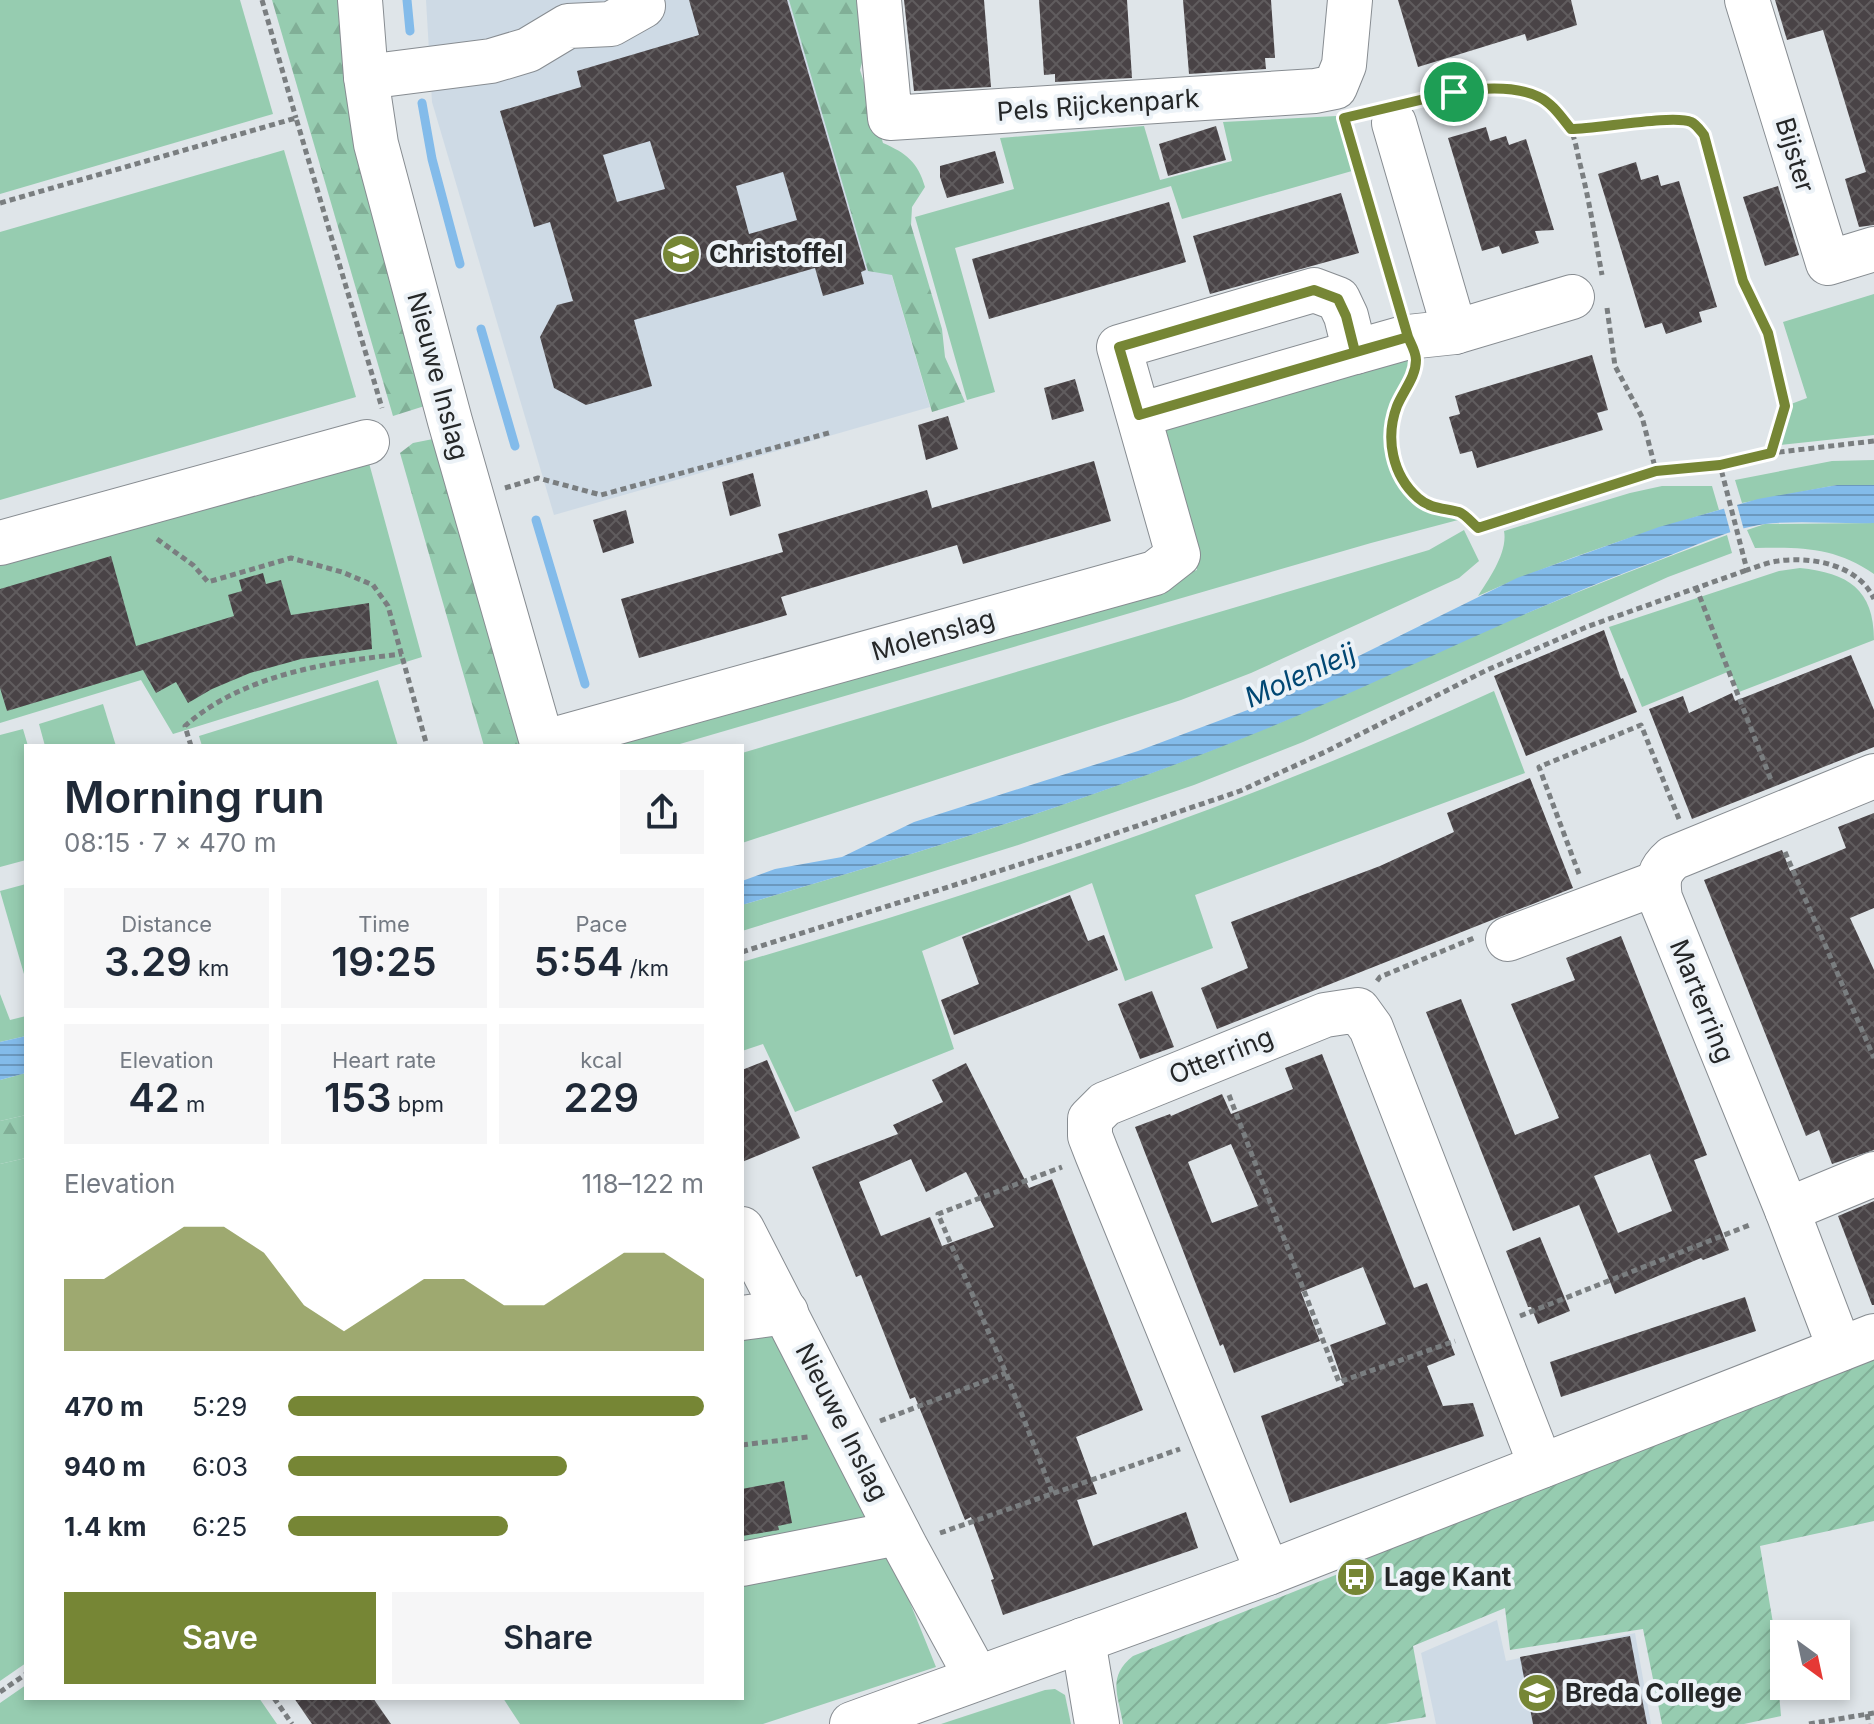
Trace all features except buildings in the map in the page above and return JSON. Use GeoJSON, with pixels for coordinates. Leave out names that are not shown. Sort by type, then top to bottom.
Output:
{"type":"FeatureCollection","features":[{"type":"Feature","properties":{"kind":"street","name":"Nieuwe Inslag"},"geometry":{"type":"LineString","coordinates":[[360,0],[366,77],[376,144],[542,744]]}},
{"type":"Feature","properties":{"kind":"street","name":"Pels Rijckenpark"},"geometry":{"type":"LineString","coordinates":[[879,0],[890,118],[1315,91],[1335,87]]}},
{"type":"Feature","properties":{"kind":"street"},"geometry":{"type":"LineString","coordinates":[[1335,87],[1344,65],[1350,0]]}},
{"type":"Feature","properties":{"kind":"street","name":"Bijster"},"geometry":{"type":"LineString","coordinates":[[1747,0],[1828,263],[1874,249]]}},
{"type":"Feature","properties":{"kind":"street"},"geometry":{"type":"LineString","coordinates":[[366,77],[491,61],[528,50],[568,26],[611,24],[643,6]]}},
{"type":"Feature","properties":{"kind":"street"},"geometry":{"type":"LineString","coordinates":[[1406,112],[1455,332]]}},
{"type":"Feature","properties":{"kind":"street","name":"Molenslag"},"geometry":{"type":"LineString","coordinates":[[546,744],[1155,573],[1178,555],[1119,347],[1314,290],[1338,299],[1346,316],[1355,352]]}},
{"type":"Feature","properties":{"kind":"street"},"geometry":{"type":"LineString","coordinates":[[1139,415],[1408,337],[1455,332],[1594,297]]}},
{"type":"Feature","properties":{"kind":"street"},"geometry":{"type":"LineString","coordinates":[[0,543],[376,432]]}},
{"type":"Feature","properties":{"kind":"street"},"geometry":{"type":"LineString","coordinates":[[1508,939],[1657,883],[1661,869],[1673,858],[1874,776]]}},
{"type":"Feature","properties":{"kind":"street","name":"Marterring"},"geometry":{"type":"LineString","coordinates":[[1657,883],[1660,898],[1787,1210],[1857,1343]]}},
{"type":"Feature","properties":{"kind":"street","name":"Otterring"},"geometry":{"type":"LineString","coordinates":[[1268,1573],[1097,1154],[1090,1136],[1090,1119],[1105,1104],[1325,1015],[1358,1010],[1371,1028],[1541,1466]]}},
{"type":"Feature","properties":{"kind":"street"},"geometry":{"type":"LineString","coordinates":[[1787,1210],[1874,1174]]}},
{"type":"Feature","properties":{"kind":"street","name":"Nieuwe Inslag"},"geometry":{"type":"LineString","coordinates":[[744,1233],[977,1678]]}},
{"type":"Feature","properties":{"kind":"street","name":"Nieuwe Inslag"},"geometry":{"type":"LineString","coordinates":[[744,1318],[786,1312]]}},
{"type":"Feature","properties":{"kind":"street"},"geometry":{"type":"LineString","coordinates":[[852,1724],[1268,1573],[1857,1343]]}},
{"type":"Feature","properties":{"kind":"street","name":"Nieuwe Inslag"},"geometry":{"type":"LineString","coordinates":[[744,1564],[902,1539]]}},
{"type":"Feature","properties":{"kind":"street"},"geometry":{"type":"LineString","coordinates":[[1083,1640],[1097,1724]]}},
{"type":"Feature","properties":{"kind":"path"},"geometry":{"type":"LineString","coordinates":[[262,0],[296,118],[376,432]]}},
{"type":"Feature","properties":{"kind":"path"},"geometry":{"type":"LineString","coordinates":[[1335,87],[1408,337],[1417,357],[1414,373],[1397,405],[1391,430],[1393,456],[1402,479],[1419,499],[1437,509],[1462,513],[1478,528],[1656,471],[1720,465],[1771,453],[1874,441]]}},
{"type":"Feature","properties":{"kind":"path"},"geometry":{"type":"LineString","coordinates":[[1406,112],[1471,89],[1516,91],[1539,97],[1571,129],[1583,174],[1594,297],[1615,366],[1642,417],[1656,471]]}},
{"type":"Feature","properties":{"kind":"path"},"geometry":{"type":"LineString","coordinates":[[0,203],[296,118]]}},
{"type":"Feature","properties":{"kind":"path"},"geometry":{"type":"LineString","coordinates":[[1571,129],[1674,118],[1694,122],[1704,135],[1743,281],[1768,333],[1785,406],[1771,453]]}},
{"type":"Feature","properties":{"kind":"path"},"geometry":{"type":"LineString","coordinates":[[472,498],[538,478],[601,495],[832,432]]}},
{"type":"Feature","properties":{"kind":"path"},"geometry":{"type":"LineString","coordinates":[[1720,465],[1747,570]]}},
{"type":"Feature","properties":{"kind":"path"},"geometry":{"type":"LineString","coordinates":[[130,507],[138,529],[179,553],[208,582],[291,558],[342,572],[373,585],[388,606],[426,744]]}},
{"type":"Feature","properties":{"kind":"path"},"geometry":{"type":"LineString","coordinates":[[744,951],[1078,846],[1240,791],[1487,670],[1589,626],[1747,570],[1779,561],[1816,561],[1844,569],[1869,588],[1874,599]]}},
{"type":"Feature","properties":{"kind":"path"},"geometry":{"type":"LineString","coordinates":[[1696,587],[1778,815],[1874,1058]]}},
{"type":"Feature","properties":{"kind":"path"},"geometry":{"type":"LineString","coordinates":[[190,744],[185,726],[203,710],[234,694],[298,670],[340,661],[402,654]]}},
{"type":"Feature","properties":{"kind":"path"},"geometry":{"type":"LineString","coordinates":[[1581,878],[1539,767],[1641,725],[1692,849]]}},
{"type":"Feature","properties":{"kind":"path"},"geometry":{"type":"LineString","coordinates":[[1052,1492],[1006,1373],[938,1214],[1097,1154]]}},
{"type":"Feature","properties":{"kind":"path"},"geometry":{"type":"LineString","coordinates":[[902,1539],[1211,1438]]}},
{"type":"Feature","properties":{"kind":"path"},"geometry":{"type":"LineString","coordinates":[[0,1692],[24,1675]]}},
{"type":"Feature","properties":{"kind":"path"},"geometry":{"type":"LineString","coordinates":[[275,1700],[292,1724]]}},
{"type":"Feature","properties":{"kind":"path"},"geometry":{"type":"LineString","coordinates":[[1809,1724],[1874,1713]]}},
{"type":"Feature","properties":{"kind":"path"},"geometry":{"type":"LineString","coordinates":[[1867,1714],[1869,1724]]}},
{"type":"Feature","properties":{"kind":"shaded area","name":"Christoffel"},"geometry":{"type":"Polygon","coordinates":[[[426,0],[812,0],[930,407],[554,515],[432,102],[426,0]]]}},
{"type":"Feature","properties":{"kind":"shaded area","name":"Breda College"},"geometry":{"type":"Polygon","coordinates":[[[1497,1620],[1506,1661],[1635,1633],[1651,1724],[1436,1724],[1421,1653],[1497,1620]]]}},
{"type":"Feature","properties":{"kind":"green space"},"geometry":{"type":"Polygon","coordinates":[[[0,0],[240,0],[273,114],[0,194],[0,0]]]}},
{"type":"Feature","properties":{"kind":"green space"},"geometry":{"type":"Polygon","coordinates":[[[272,0],[343,0],[434,403],[393,416],[272,0]]]}},
{"type":"Feature","properties":{"kind":"green space"},"geometry":{"type":"Polygon","coordinates":[[[789,0],[868,0],[870,33],[860,70],[883,143],[910,159],[925,187],[912,207],[911,225],[942,329],[945,357],[965,402],[932,412],[892,275],[868,271],[789,0]]]}},
{"type":"Feature","properties":{"kind":"green space"},"geometry":{"type":"Polygon","coordinates":[[[1336,116],[1352,171],[1182,219],[1171,186],[955,248],[995,392],[967,400],[915,217],[1014,189],[1000,138],[1144,126],[1160,180],[1232,161],[1223,122],[1336,116]]]}},
{"type":"Feature","properties":{"kind":"green space"},"geometry":{"type":"Polygon","coordinates":[[[284,150],[356,397],[0,500],[0,232],[284,150]]]}},
{"type":"Feature","properties":{"kind":"green space"},"geometry":{"type":"Polygon","coordinates":[[[1874,294],[1874,435],[1780,445],[1791,404],[1807,398],[1783,322],[1874,294]]]}},
{"type":"Feature","properties":{"kind":"green space"},"geometry":{"type":"Polygon","coordinates":[[[1411,357],[1410,369],[1393,403],[1384,431],[1388,458],[1407,497],[1430,512],[1458,520],[680,744],[596,744],[1197,570],[1163,445],[1166,426],[1411,357]]]}},
{"type":"Feature","properties":{"kind":"green space"},"geometry":{"type":"Polygon","coordinates":[[[443,437],[529,744],[483,744],[400,453],[413,443],[443,437]]]}},
{"type":"Feature","properties":{"kind":"green space"},"geometry":{"type":"Polygon","coordinates":[[[366,452],[422,657],[173,734],[141,680],[0,723],[0,554],[366,452]]]}},
{"type":"Feature","properties":{"kind":"green space"},"geometry":{"type":"Polygon","coordinates":[[[1874,460],[1874,485],[1837,485],[1742,503],[1735,480],[1832,461],[1874,460]]]}},
{"type":"Feature","properties":{"kind":"green space"},"geometry":{"type":"Polygon","coordinates":[[[1662,486],[1712,486],[1719,510],[1597,549],[1478,596],[1500,556],[1504,531],[1662,486]]]}},
{"type":"Feature","properties":{"kind":"green space"},"geometry":{"type":"Polygon","coordinates":[[[1874,523],[1874,574],[1845,558],[1817,550],[1755,548],[1747,530],[1765,524],[1874,523]]]}},
{"type":"Feature","properties":{"kind":"green space"},"geometry":{"type":"Polygon","coordinates":[[[1464,530],[1479,561],[1459,578],[1251,673],[1181,700],[744,842],[744,752],[1429,550],[1464,530]]]}},
{"type":"Feature","properties":{"kind":"green space"},"geometry":{"type":"Polygon","coordinates":[[[1727,535],[1732,553],[1668,577],[1303,742],[1194,785],[1015,846],[744,930],[744,904],[996,827],[1122,784],[1247,736],[1613,578],[1727,535]]]}},
{"type":"Feature","properties":{"kind":"green space"},"geometry":{"type":"Polygon","coordinates":[[[1800,568],[1832,574],[1855,587],[1869,608],[1874,640],[1739,692],[1730,671],[1642,707],[1609,627],[1779,571],[1800,568]]]}},
{"type":"Feature","properties":{"kind":"green space"},"geometry":{"type":"Polygon","coordinates":[[[378,680],[397,744],[201,744],[199,736],[378,680]]]}},
{"type":"Feature","properties":{"kind":"green space"},"geometry":{"type":"Polygon","coordinates":[[[1494,691],[1525,773],[1195,895],[1213,948],[1125,981],[1092,883],[922,951],[954,1049],[795,1112],[763,1044],[744,1050],[744,961],[1029,873],[1217,806],[1402,732],[1494,691]]]}},
{"type":"Feature","properties":{"kind":"green space"},"geometry":{"type":"Polygon","coordinates":[[[103,704],[115,744],[44,744],[39,724],[103,704]]]}},
{"type":"Feature","properties":{"kind":"green space"},"geometry":{"type":"Polygon","coordinates":[[[23,729],[27,744],[24,744],[24,861],[0,867],[0,735],[23,729]]]}},
{"type":"Feature","properties":{"kind":"green space"},"geometry":{"type":"Polygon","coordinates":[[[24,885],[24,974],[0,891],[24,885]]]}},
{"type":"Feature","properties":{"kind":"green space"},"geometry":{"type":"Polygon","coordinates":[[[0,994],[10,1020],[24,1016],[24,1036],[0,1042],[0,994]]]}},
{"type":"Feature","properties":{"kind":"green space"},"geometry":{"type":"Polygon","coordinates":[[[24,1074],[24,1115],[0,1121],[0,1080],[24,1074]]]}},
{"type":"Feature","properties":{"kind":"green space"},"geometry":{"type":"Polygon","coordinates":[[[24,1115],[24,1158],[0,1164],[0,1121],[24,1115]]]}},
{"type":"Feature","properties":{"kind":"green space"},"geometry":{"type":"Polygon","coordinates":[[[24,1158],[24,1664],[0,1681],[0,1164],[24,1158]]]}},
{"type":"Feature","properties":{"kind":"green space"},"geometry":{"type":"Polygon","coordinates":[[[772,1322],[874,1521],[744,1549],[744,1328],[772,1322]]]}},
{"type":"Feature","properties":{"kind":"green space"},"geometry":{"type":"Polygon","coordinates":[[[1874,1355],[1874,1521],[1760,1546],[1772,1620],[1770,1620],[1770,1700],[1780,1700],[1781,1716],[1744,1724],[1662,1724],[1643,1629],[1510,1650],[1505,1608],[1413,1646],[1426,1717],[1386,1724],[1123,1724],[1117,1679],[1133,1656],[1368,1562],[1365,1554],[1874,1355]]]}},
{"type":"Feature","properties":{"kind":"green space"},"geometry":{"type":"Polygon","coordinates":[[[890,1553],[936,1667],[763,1724],[520,1724],[504,1700],[744,1700],[744,1581],[890,1553]]]}},
{"type":"Feature","properties":{"kind":"green space"},"geometry":{"type":"Polygon","coordinates":[[[24,1686],[24,1700],[260,1700],[277,1724],[0,1724],[0,1703],[24,1686]]]}},
{"type":"Feature","properties":{"kind":"green space"},"geometry":{"type":"Polygon","coordinates":[[[1055,1689],[1065,1695],[1071,1724],[941,1724],[1045,1690],[1055,1689]]]}},
{"type":"Feature","properties":{"kind":"water"},"geometry":{"type":"Polygon","coordinates":[[[1837,485],[1874,485],[1874,523],[1765,524],[1720,536],[1594,585],[1296,716],[1184,761],[996,827],[744,904],[744,880],[775,869],[842,857],[914,822],[1138,751],[1253,708],[1517,578],[1659,527],[1758,499],[1837,485]]]}},
{"type":"Feature","properties":{"kind":"water"},"geometry":{"type":"Polygon","coordinates":[[[24,1036],[24,1074],[0,1080],[0,1042],[24,1036]]]}},
{"type":"Feature","properties":{"kind":"pier"},"geometry":{"type":"Polygon","coordinates":[[[1736,501],[1745,534],[1732,538],[1723,505],[1736,501]]]}},
{"type":"Feature","properties":{"kind":"waterway"},"geometry":{"type":"LineString","coordinates":[[407,0],[410,31]]}},
{"type":"Feature","properties":{"kind":"waterway"},"geometry":{"type":"LineString","coordinates":[[422,103],[432,159],[460,264]]}},
{"type":"Feature","properties":{"kind":"waterway"},"geometry":{"type":"LineString","coordinates":[[481,329],[515,446]]}},
{"type":"Feature","properties":{"kind":"waterway"},"geometry":{"type":"LineString","coordinates":[[536,520],[585,684]]}},
{"type":"Feature","properties":{"kind":"place","name":"Christoffel"},"geometry":{"type":"Point","coordinates":[681,254]}},
{"type":"Feature","properties":{"kind":"place","name":"Lage Kant"},"geometry":{"type":"Point","coordinates":[1356,1577]}},
{"type":"Feature","properties":{"kind":"place","name":"Breda College"},"geometry":{"type":"Point","coordinates":[1537,1693]}},
{"type":"Feature","properties":{"kind":"route"},"geometry":{"type":"LineString","coordinates":[[1454,92],[1344,118],[1408,337],[1139,415],[1119,347],[1314,290],[1338,299],[1346,316],[1355,352],[1408,337],[1417,357],[1414,373],[1397,405],[1391,430],[1393,456],[1402,479],[1419,499],[1437,509],[1462,513],[1478,528],[1656,471],[1720,465],[1771,453],[1785,406],[1768,333],[1743,281],[1704,135],[1694,122],[1674,118],[1641,124],[1571,129],[1539,97],[1496,89],[1454,92]]}},
{"type":"Feature","properties":{"kind":"water label","name":"Molenleij"},"geometry":{"type":"Point","coordinates":[1300,675]}}]}
